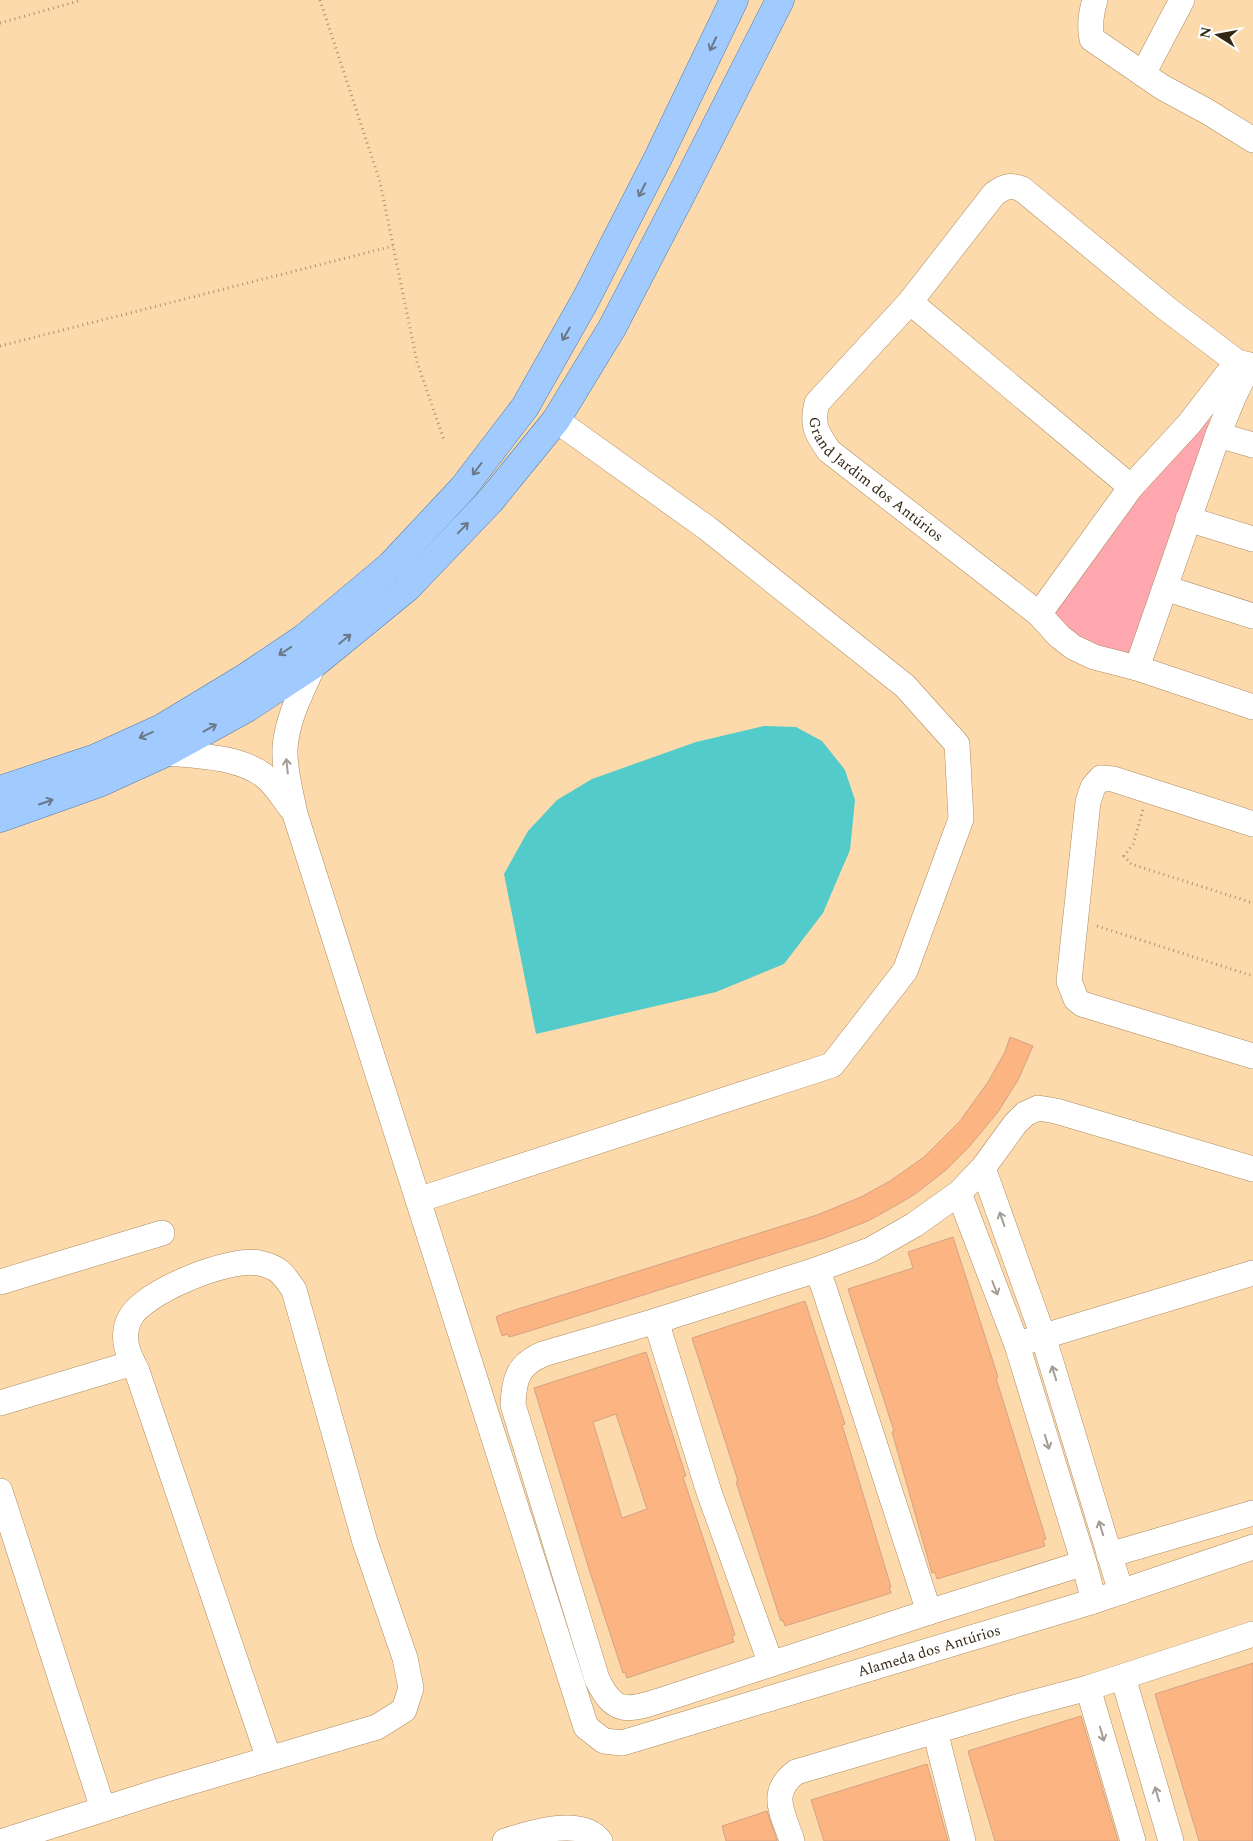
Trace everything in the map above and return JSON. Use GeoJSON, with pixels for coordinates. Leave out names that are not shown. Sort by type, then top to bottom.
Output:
{"type":"FeatureCollection","features":[{"type":"Feature","properties":{"kind":"main road"},"geometry":{"type":"LineString","coordinates":[[0,790],[96,758],[162,728],[243,679],[304,638],[391,565],[450,502],[525,407],[572,324],[658,158],[734,0]]}},
{"type":"Feature","properties":{"kind":"main road"},"geometry":{"type":"LineString","coordinates":[[0,818],[99,783],[165,753],[247,708],[314,664],[407,588],[490,500],[556,420],[612,328],[682,195],[780,0]]}},
{"type":"Feature","properties":{"kind":"street"},"geometry":{"type":"LineString","coordinates":[[1095,0],[1090,23],[1092,39],[1162,87],[1208,112],[1253,140]]}},
{"type":"Feature","properties":{"kind":"street"},"geometry":{"type":"LineString","coordinates":[[1144,74],[1182,0]]}},
{"type":"Feature","properties":{"kind":"street","name":"Grand Jardim dos Antúrios"},"geometry":{"type":"LineString","coordinates":[[1246,364],[1166,308],[1037,200],[1022,189],[1014,186],[1005,186],[994,194],[910,302],[817,403],[813,415],[817,434],[829,451],[1039,614],[1059,636],[1073,647],[1094,657],[1137,668],[1253,707]]}},
{"type":"Feature","properties":{"kind":"street"},"geometry":{"type":"LineString","coordinates":[[910,302],[1131,487]]}},
{"type":"Feature","properties":{"kind":"street"},"geometry":{"type":"LineString","coordinates":[[1137,668],[1218,435],[1246,364]]}},
{"type":"Feature","properties":{"kind":"street"},"geometry":{"type":"LineString","coordinates":[[1039,614],[1131,487],[1246,364]]}},
{"type":"Feature","properties":{"kind":"street"},"geometry":{"type":"LineString","coordinates":[[314,664],[292,713],[285,749],[288,778],[296,814],[418,1200],[832,1065],[905,971],[961,818],[957,744],[905,686],[707,528],[556,420]]}},
{"type":"Feature","properties":{"kind":"street"},"geometry":{"type":"LineString","coordinates":[[1218,435],[1253,445]]}},
{"type":"Feature","properties":{"kind":"street"},"geometry":{"type":"LineString","coordinates":[[1188,519],[1253,539]]}},
{"type":"Feature","properties":{"kind":"street"},"geometry":{"type":"LineString","coordinates":[[1165,588],[1253,616]]}},
{"type":"Feature","properties":{"kind":"street"},"geometry":{"type":"LineString","coordinates":[[165,753],[232,760],[248,766],[269,779],[296,814]]}},
{"type":"Feature","properties":{"kind":"street"},"geometry":{"type":"LineString","coordinates":[[1253,824],[1113,779],[1101,778],[1093,787],[1088,802],[1069,981],[1072,992],[1082,1004],[1253,1056]]}},
{"type":"Feature","properties":{"kind":"street"},"geometry":{"type":"LineString","coordinates":[[1084,1563],[638,1707],[618,1706],[611,1702],[604,1693],[597,1678],[512,1405],[514,1386],[521,1369],[529,1360],[543,1354],[656,1321],[816,1270],[870,1250],[959,1194],[983,1168],[1015,1124],[1025,1114],[1038,1108],[1056,1111],[1253,1169]]}},
{"type":"Feature","properties":{"kind":"street"},"geometry":{"type":"LineString","coordinates":[[983,1168],[1043,1336],[1121,1592]]}},
{"type":"Feature","properties":{"kind":"street"},"geometry":{"type":"LineString","coordinates":[[959,1194],[1017,1345],[1094,1601]]}},
{"type":"Feature","properties":{"kind":"street","name":"Alameda dos Antúrios"},"geometry":{"type":"LineString","coordinates":[[418,1200],[586,1727],[604,1741],[622,1743],[1094,1601],[1253,1547]]}},
{"type":"Feature","properties":{"kind":"street"},"geometry":{"type":"LineString","coordinates":[[0,1282],[162,1233]]}},
{"type":"Feature","properties":{"kind":"street"},"geometry":{"type":"LineString","coordinates":[[4,1841],[103,1809],[377,1727],[404,1710],[411,1688],[405,1658],[364,1542],[294,1290],[281,1271],[257,1262],[210,1269],[171,1286],[140,1306],[129,1319],[126,1332],[126,1351],[137,1371],[269,1759]]}},
{"type":"Feature","properties":{"kind":"street"},"geometry":{"type":"LineString","coordinates":[[816,1270],[823,1285],[929,1612]]}},
{"type":"Feature","properties":{"kind":"street"},"geometry":{"type":"LineString","coordinates":[[1017,1345],[1253,1273]]}},
{"type":"Feature","properties":{"kind":"street"},"geometry":{"type":"LineString","coordinates":[[656,1321],[709,1492],[771,1664]]}},
{"type":"Feature","properties":{"kind":"street"},"geometry":{"type":"LineString","coordinates":[[0,1403],[133,1363]]}},
{"type":"Feature","properties":{"kind":"street"},"geometry":{"type":"LineString","coordinates":[[0,1491],[103,1809]]}},
{"type":"Feature","properties":{"kind":"street"},"geometry":{"type":"LineString","coordinates":[[1067,1508],[1093,1500]]}},
{"type":"Feature","properties":{"kind":"street"},"geometry":{"type":"LineString","coordinates":[[1109,1555],[1253,1513]]}},
{"type":"Feature","properties":{"kind":"street"},"geometry":{"type":"LineString","coordinates":[[792,1841],[780,1803],[780,1790],[787,1779],[796,1772],[1088,1688],[1253,1634]]}},
{"type":"Feature","properties":{"kind":"street"},"geometry":{"type":"LineString","coordinates":[[1123,1676],[1171,1841]]}},
{"type":"Feature","properties":{"kind":"street"},"geometry":{"type":"LineString","coordinates":[[1088,1688],[1133,1841]]}},
{"type":"Feature","properties":{"kind":"street"},"geometry":{"type":"LineString","coordinates":[[935,1731],[963,1841]]}},
{"type":"Feature","properties":{"kind":"street"},"geometry":{"type":"LineString","coordinates":[[505,1841],[532,1833],[571,1828],[587,1831],[600,1841]]}},
{"type":"Feature","properties":{"kind":"path"},"geometry":{"type":"LineString","coordinates":[[0,23],[82,0]]}},
{"type":"Feature","properties":{"kind":"path"},"geometry":{"type":"LineString","coordinates":[[320,0],[380,182],[417,362],[444,440]]}},
{"type":"Feature","properties":{"kind":"path"},"geometry":{"type":"LineString","coordinates":[[0,346],[393,246]]}},
{"type":"Feature","properties":{"kind":"path"},"geometry":{"type":"LineString","coordinates":[[1144,789],[1144,807],[1133,844],[1124,856],[1131,864],[1253,904]]}},
{"type":"Feature","properties":{"kind":"path"},"geometry":{"type":"LineString","coordinates":[[1097,926],[1253,976]]}},
{"type":"Feature","properties":{"kind":"shaded area"},"geometry":{"type":"Polygon","coordinates":[[[1202,418],[1208,418],[1210,424],[1130,657],[1066,637],[1053,609],[1056,595],[1202,418]]]}},
{"type":"Feature","properties":{"kind":"water"},"geometry":{"type":"Polygon","coordinates":[[[764,726],[796,727],[822,741],[845,770],[855,800],[850,850],[823,913],[784,964],[716,992],[536,1034],[504,874],[528,831],[557,800],[592,779],[696,742],[764,726]]]}},
{"type":"Feature","properties":{"kind":"building"},"geometry":{"type":"Polygon","coordinates":[[[1010,1037],[1033,1046],[1018,1080],[998,1112],[969,1147],[946,1170],[915,1194],[895,1206],[868,1221],[824,1238],[523,1333],[509,1337],[508,1334],[502,1336],[496,1317],[502,1314],[817,1215],[861,1197],[890,1181],[924,1157],[960,1121],[988,1082],[1005,1052],[1010,1037]]]}},
{"type":"Feature","properties":{"kind":"building"},"geometry":{"type":"Polygon","coordinates":[[[953,1237],[998,1377],[996,1378],[1046,1539],[1043,1540],[1045,1546],[937,1579],[935,1572],[932,1573],[892,1432],[894,1431],[848,1289],[913,1268],[908,1252],[953,1237]]]}},
{"type":"Feature","properties":{"kind":"building"},"geometry":{"type":"Polygon","coordinates":[[[805,1301],[845,1424],[842,1425],[891,1587],[889,1587],[891,1593],[785,1626],[783,1620],[781,1621],[776,1606],[692,1338],[805,1301]]]}},
{"type":"Feature","properties":{"kind":"building"},"geometry":{"type":"Polygon","coordinates":[[[646,1352],[686,1476],[683,1477],[735,1635],[732,1636],[734,1642],[627,1678],[625,1672],[623,1673],[534,1388],[646,1352]],[[616,1414],[593,1422],[622,1518],[647,1509],[616,1414]]]}},
{"type":"Feature","properties":{"kind":"building"},"geometry":{"type":"Polygon","coordinates":[[[1253,1663],[1253,1841],[1199,1841],[1155,1694],[1253,1663]]]}},
{"type":"Feature","properties":{"kind":"building"},"geometry":{"type":"Polygon","coordinates":[[[1081,1716],[1118,1841],[995,1841],[968,1751],[1081,1716]]]}},
{"type":"Feature","properties":{"kind":"building"},"geometry":{"type":"Polygon","coordinates":[[[927,1764],[948,1841],[824,1841],[811,1800],[927,1764]]]}},
{"type":"Feature","properties":{"kind":"building"},"geometry":{"type":"Polygon","coordinates":[[[767,1811],[777,1841],[726,1841],[722,1826],[767,1811]]]}}]}
